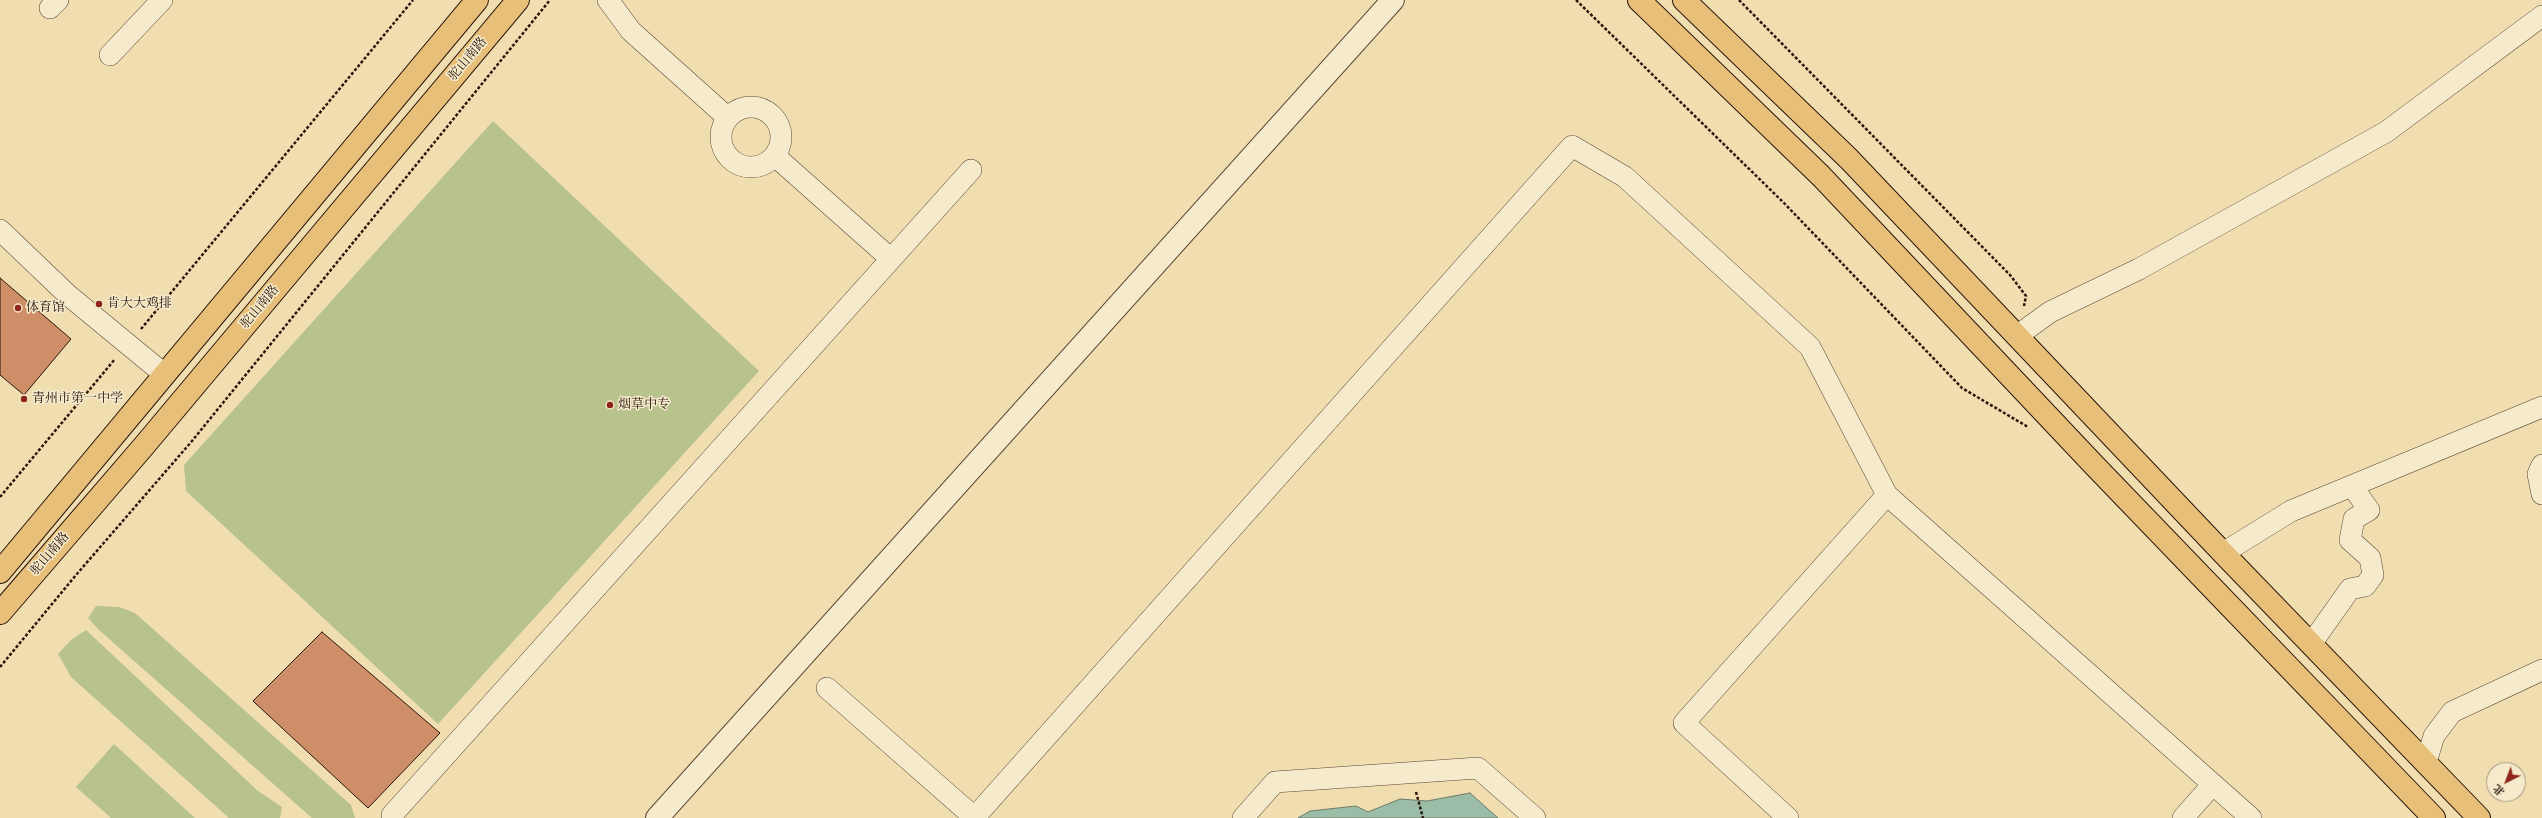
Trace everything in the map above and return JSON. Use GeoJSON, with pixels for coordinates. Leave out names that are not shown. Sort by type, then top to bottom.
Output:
{"type":"FeatureCollection","features":[{"type":"Feature","properties":{"kind":"main road","name":"驼山南路"},"geometry":{"type":"LineString","coordinates":[[0,572],[164,374],[331,177],[477,0]]}},
{"type":"Feature","properties":{"kind":"main road","name":"驼山南路"},"geometry":{"type":"LineString","coordinates":[[0,613],[143,447],[518,0]]}},
{"type":"Feature","properties":{"kind":"main road"},"geometry":{"type":"LineString","coordinates":[[1639,0],[1821,176],[2094,465],[2434,818]]}},
{"type":"Feature","properties":{"kind":"main road"},"geometry":{"type":"LineString","coordinates":[[1684,0],[1850,159],[2223,553],[2480,818]]}},
{"type":"Feature","properties":{"kind":"street"},"geometry":{"type":"LineString","coordinates":[[110,55],[162,0]]}},
{"type":"Feature","properties":{"kind":"street"},"geometry":{"type":"LineString","coordinates":[[608,0],[631,31],[728,118]]}},
{"type":"Feature","properties":{"kind":"street"},"geometry":{"type":"LineString","coordinates":[[657,818],[1393,0]]}},
{"type":"Feature","properties":{"kind":"street"},"geometry":{"type":"LineString","coordinates":[[2017,336],[2050,312],[2139,269],[2386,132],[2542,16]]}},
{"type":"Feature","properties":{"kind":"street"},"geometry":{"type":"LineString","coordinates":[[745,108],[765,111],[773,117],[781,135],[780,145],[774,156],[765,164],[752,167],[734,161],[723,146],[721,136],[728,118],[745,108]]}},
{"type":"Feature","properties":{"kind":"street"},"geometry":{"type":"LineString","coordinates":[[827,688],[975,818],[1572,146],[1625,177],[1810,347],[1887,495],[2251,818]]}},
{"type":"Feature","properties":{"kind":"street"},"geometry":{"type":"LineString","coordinates":[[774,156],[891,259]]}},
{"type":"Feature","properties":{"kind":"street"},"geometry":{"type":"LineString","coordinates":[[392,815],[971,170]]}},
{"type":"Feature","properties":{"kind":"street"},"geometry":{"type":"LineString","coordinates":[[0,230],[68,295],[164,374]]}},
{"type":"Feature","properties":{"kind":"street"},"geometry":{"type":"LineString","coordinates":[[2223,553],[2291,511],[2542,407]]}},
{"type":"Feature","properties":{"kind":"street"},"geometry":{"type":"LineString","coordinates":[[2542,466],[2538,474],[2542,494]]}},
{"type":"Feature","properties":{"kind":"street"},"geometry":{"type":"LineString","coordinates":[[2311,644],[2350,589],[2365,586],[2373,575],[2370,558],[2350,540],[2354,519],[2369,510],[2352,486]]}},
{"type":"Feature","properties":{"kind":"street"},"geometry":{"type":"LineString","coordinates":[[1788,818],[1684,723],[1887,495]]}},
{"type":"Feature","properties":{"kind":"street"},"geometry":{"type":"LineString","coordinates":[[2426,762],[2434,736],[2452,712],[2542,670]]}},
{"type":"Feature","properties":{"kind":"street"},"geometry":{"type":"LineString","coordinates":[[1243,818],[1275,782],[1478,768],[1535,818]]}},
{"type":"Feature","properties":{"kind":"street"},"geometry":{"type":"LineString","coordinates":[[2183,818],[2213,784]]}},
{"type":"Feature","properties":{"kind":"path"},"geometry":{"type":"LineString","coordinates":[[0,497],[413,0]]}},
{"type":"Feature","properties":{"kind":"path"},"geometry":{"type":"LineString","coordinates":[[0,667],[76,575],[192,441],[550,0]]}},
{"type":"Feature","properties":{"kind":"path"},"geometry":{"type":"LineString","coordinates":[[1576,0],[1784,203],[1962,388],[2035,430]]}},
{"type":"Feature","properties":{"kind":"path"},"geometry":{"type":"LineString","coordinates":[[1739,0],[2010,275],[2026,296],[2017,336]]}},
{"type":"Feature","properties":{"kind":"path"},"geometry":{"type":"LineString","coordinates":[[1410,773],[1423,818]]}},
{"type":"Feature","properties":{"kind":"shaded area"},"geometry":{"type":"Polygon","coordinates":[[[493,121],[759,371],[438,724],[186,491],[184,465],[493,121]]]}},
{"type":"Feature","properties":{"kind":"shaded area"},"geometry":{"type":"Polygon","coordinates":[[[96,606],[119,607],[135,613],[351,805],[355,818],[312,818],[99,630],[88,618],[96,606]]]}},
{"type":"Feature","properties":{"kind":"shaded area"},"geometry":{"type":"Polygon","coordinates":[[[86,630],[258,791],[282,807],[280,818],[229,818],[71,677],[58,654],[71,640],[86,630]]]}},
{"type":"Feature","properties":{"kind":"shaded area"},"geometry":{"type":"Polygon","coordinates":[[[114,744],[195,818],[111,818],[76,787],[114,744]]]}},
{"type":"Feature","properties":{"kind":"shaded area"},"geometry":{"type":"Polygon","coordinates":[[[1470,793],[1498,818],[1298,818],[1310,811],[1356,806],[1368,812],[1400,799],[1427,801],[1470,793]]]}},
{"type":"Feature","properties":{"kind":"building","name":"体育馆"},"geometry":{"type":"Polygon","coordinates":[[[0,278],[71,339],[24,395],[0,375],[0,278]]]}},
{"type":"Feature","properties":{"kind":"building"},"geometry":{"type":"Polygon","coordinates":[[[322,632],[440,733],[368,808],[253,701],[322,632]]]}},
{"type":"Feature","properties":{"kind":"place","name":"肯大大鸡排"},"geometry":{"type":"Point","coordinates":[99,304]}},
{"type":"Feature","properties":{"kind":"place","name":"体育馆"},"geometry":{"type":"Point","coordinates":[18,308]}},
{"type":"Feature","properties":{"kind":"place","name":"青州市第一中学"},"geometry":{"type":"Point","coordinates":[24,399]}},
{"type":"Feature","properties":{"kind":"place","name":"烟草中专"},"geometry":{"type":"Point","coordinates":[610,405]}}]}
